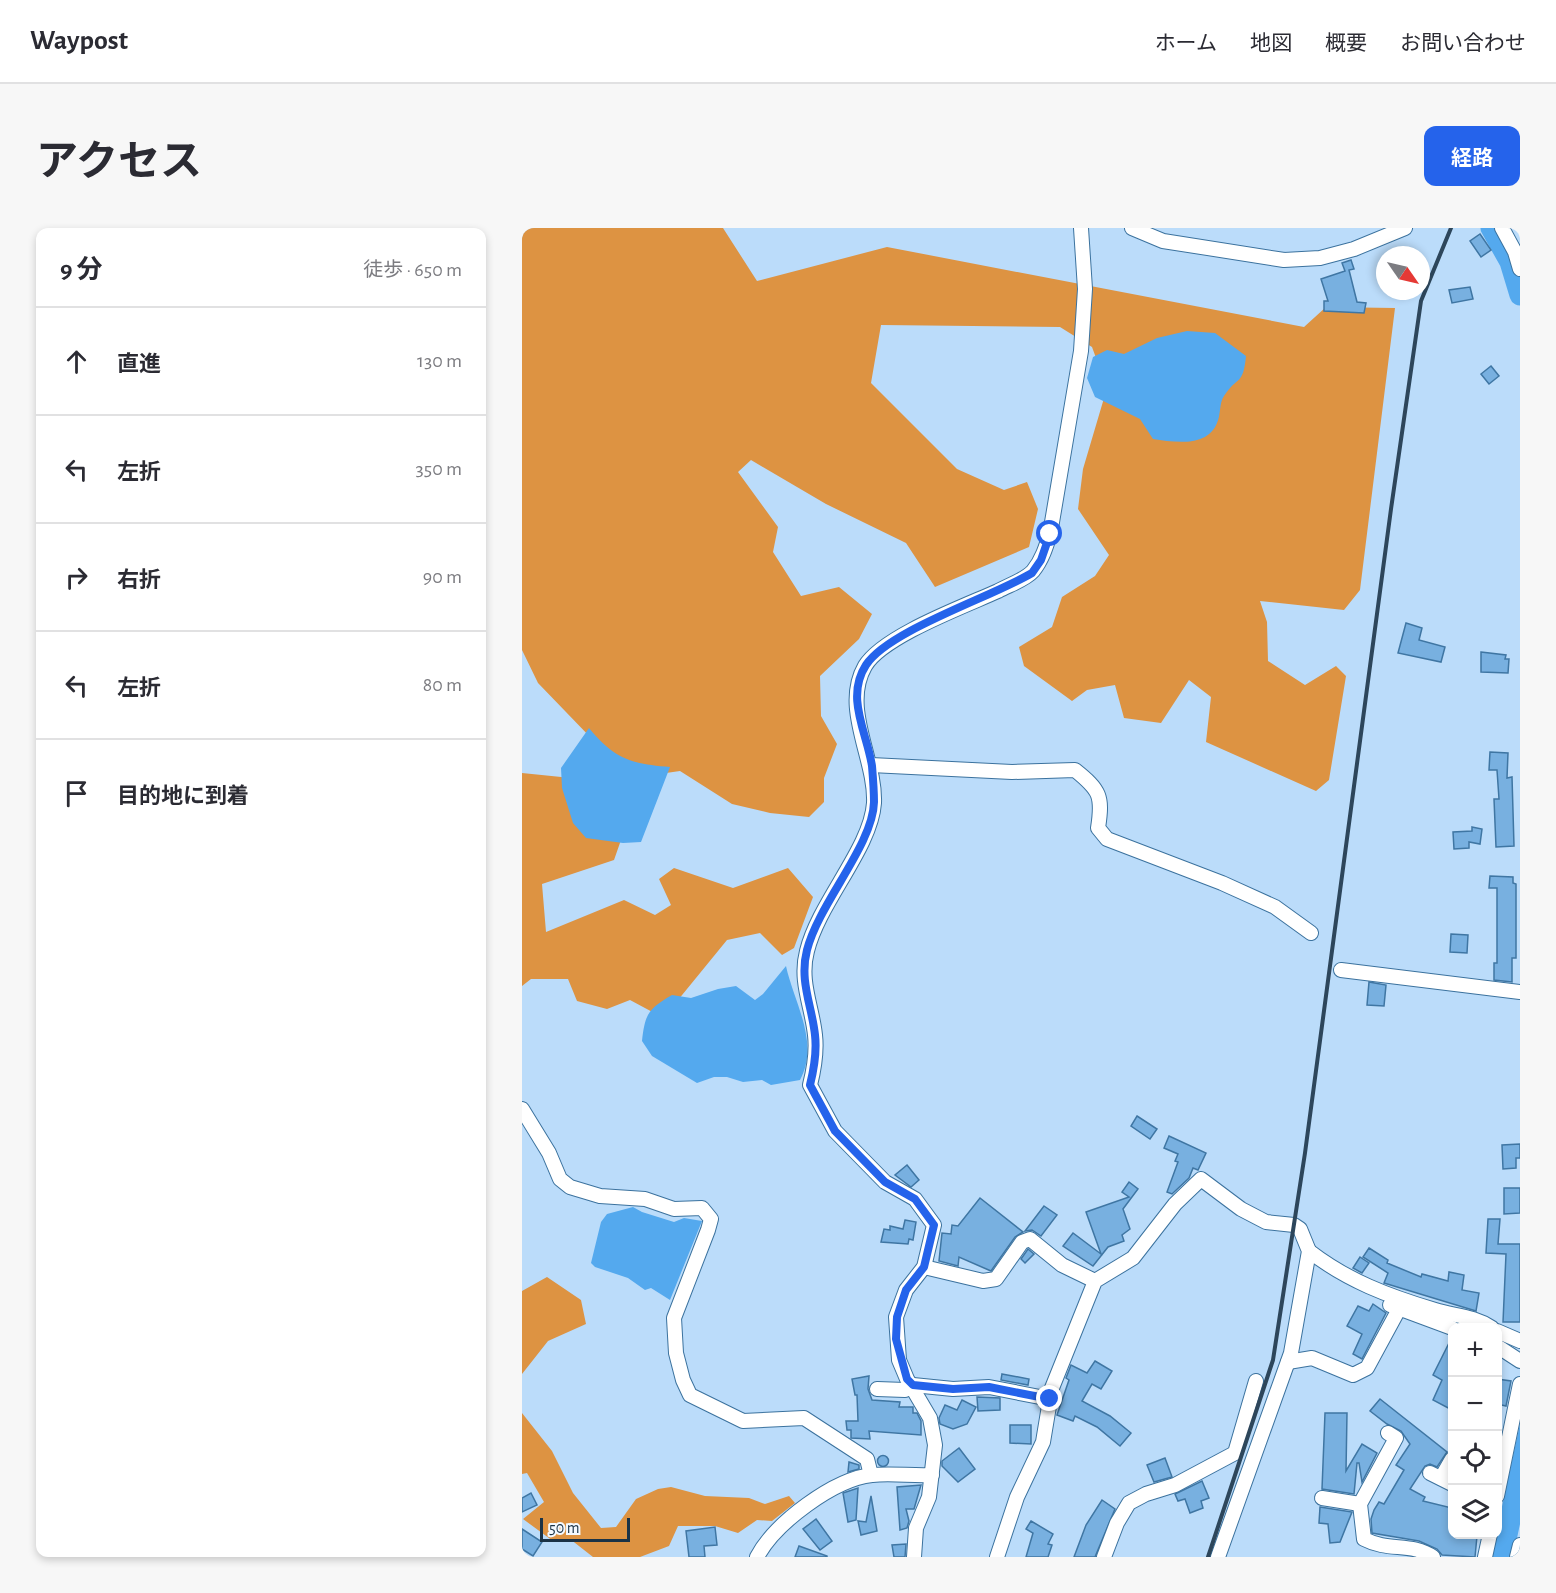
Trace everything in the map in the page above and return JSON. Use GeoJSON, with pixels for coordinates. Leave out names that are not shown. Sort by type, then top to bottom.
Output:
{"type":"FeatureCollection","features":[{"type":"Feature","properties":{"kind":"street"},"geometry":{"type":"LineString","coordinates":[[914,1557],[916,1528],[929,1497],[935,1445],[932,1425],[899,1360],[897,1317],[906,1290],[924,1267],[934,1225],[926,1210],[915,1199],[885,1182],[842,1138],[810,1085],[815,1067],[815,1036],[803,983],[806,953],[815,923],[866,834],[874,805],[872,765],[856,698],[866,665],[881,648],[916,628],[1015,583],[1032,573],[1041,560],[1050,534],[1081,351],[1085,289],[1081,228]]}},
{"type":"Feature","properties":{"kind":"street"},"geometry":{"type":"LineString","coordinates":[[1132,228],[1163,242],[1284,260],[1320,258],[1354,249],[1405,228]]}},
{"type":"Feature","properties":{"kind":"street"},"geometry":{"type":"LineString","coordinates":[[1502,228],[1515,252],[1520,269]]}},
{"type":"Feature","properties":{"kind":"street"},"geometry":{"type":"LineString","coordinates":[[872,765],[1012,772],[1075,770],[1095,786],[1102,804],[1098,828],[1107,839],[1222,883],[1275,907],[1311,933]]}},
{"type":"Feature","properties":{"kind":"street"},"geometry":{"type":"LineString","coordinates":[[1341,970],[1520,992]]}},
{"type":"Feature","properties":{"kind":"street"},"geometry":{"type":"LineString","coordinates":[[522,1109],[549,1153],[560,1179],[570,1187],[600,1196],[622,1195],[645,1199],[674,1209],[702,1208],[707,1211],[711,1219],[708,1230],[674,1318],[676,1353],[683,1380],[690,1395],[743,1421],[804,1418],[867,1459],[871,1475]]}},
{"type":"Feature","properties":{"kind":"street"},"geometry":{"type":"LineString","coordinates":[[997,1557],[1017,1497],[1043,1442],[1052,1388],[1095,1281],[1133,1258],[1175,1204],[1201,1179],[1241,1209],[1266,1222],[1294,1225],[1300,1229],[1308,1256],[1288,1362],[1218,1557]]}},
{"type":"Feature","properties":{"kind":"street"},"geometry":{"type":"LineString","coordinates":[[924,1267],[983,1281],[996,1279],[1022,1242],[1030,1239],[1062,1265],[1095,1281]]}},
{"type":"Feature","properties":{"kind":"street"},"geometry":{"type":"LineString","coordinates":[[1308,1256],[1328,1276],[1399,1309],[1448,1327]]}},
{"type":"Feature","properties":{"kind":"street"},"geometry":{"type":"LineString","coordinates":[[1308,1256],[1378,1293],[1451,1315],[1478,1319],[1484,1323]]}},
{"type":"Feature","properties":{"kind":"street"},"geometry":{"type":"LineString","coordinates":[[1288,1362],[1311,1358],[1353,1375],[1367,1368],[1399,1309]]}},
{"type":"Feature","properties":{"kind":"street"},"geometry":{"type":"LineString","coordinates":[[1502,1333],[1520,1341]]}},
{"type":"Feature","properties":{"kind":"street"},"geometry":{"type":"LineString","coordinates":[[1502,1349],[1520,1361]]}},
{"type":"Feature","properties":{"kind":"street"},"geometry":{"type":"LineString","coordinates":[[1104,1557],[1117,1523],[1129,1503],[1146,1494],[1175,1485],[1235,1453],[1256,1381]]}},
{"type":"Feature","properties":{"kind":"street"},"geometry":{"type":"LineString","coordinates":[[1502,1447],[1520,1384]]}},
{"type":"Feature","properties":{"kind":"street"},"geometry":{"type":"LineString","coordinates":[[877,1389],[905,1390],[913,1385],[953,1389],[989,1387],[1050,1399]]}},
{"type":"Feature","properties":{"kind":"street"},"geometry":{"type":"LineString","coordinates":[[1388,1433],[1396,1438],[1360,1504],[1364,1539],[1379,1547],[1421,1549],[1433,1557]]}},
{"type":"Feature","properties":{"kind":"street"},"geometry":{"type":"LineString","coordinates":[[757,1557],[762,1547],[799,1510],[847,1480],[871,1475],[933,1475]]}},
{"type":"Feature","properties":{"kind":"street"},"geometry":{"type":"LineString","coordinates":[[1322,1498],[1360,1504]]}},
{"type":"Feature","properties":{"kind":"street"},"geometry":{"type":"LineString","coordinates":[[1485,1557],[1489,1539]]}},
{"type":"Feature","properties":{"kind":"street"},"geometry":{"type":"LineString","coordinates":[[1517,1557],[1520,1545]]}},
{"type":"Feature","properties":{"kind":"shaded area"},"geometry":{"type":"Polygon","coordinates":[[[522,228],[723,228],[757,281],[887,247],[1304,327],[1326,307],[1395,308],[1360,590],[1344,610],[1260,601],[1267,622],[1268,661],[1305,685],[1336,666],[1346,676],[1329,780],[1316,791],[1206,742],[1211,697],[1189,680],[1161,723],[1124,718],[1115,685],[1087,690],[1072,701],[1024,666],[1019,647],[1052,627],[1062,597],[1095,576],[1109,555],[1078,509],[1083,469],[1107,388],[1092,347],[1060,327],[881,325],[871,383],[957,469],[1004,490],[1027,482],[1038,509],[1029,547],[935,587],[906,543],[826,504],[751,460],[738,472],[778,527],[773,552],[801,596],[839,587],[872,614],[859,639],[820,676],[821,716],[837,744],[824,778],[824,802],[809,817],[770,813],[732,804],[680,771],[652,775],[620,768],[538,683],[522,650],[522,228]]]}},
{"type":"Feature","properties":{"kind":"shaded area"},"geometry":{"type":"Polygon","coordinates":[[[522,773],[571,778],[628,820],[614,860],[542,884],[546,932],[624,900],[655,915],[671,905],[659,879],[674,868],[733,888],[788,868],[813,897],[794,948],[782,955],[760,933],[727,940],[678,1000],[658,1015],[630,1000],[607,1009],[577,1001],[568,979],[531,979],[522,986],[522,773]]]}},
{"type":"Feature","properties":{"kind":"shaded area"},"geometry":{"type":"Polygon","coordinates":[[[547,1277],[581,1300],[586,1324],[548,1341],[522,1374],[522,1291],[547,1277]]]}},
{"type":"Feature","properties":{"kind":"shaded area"},"geometry":{"type":"Polygon","coordinates":[[[522,1413],[552,1451],[573,1493],[601,1528],[616,1527],[636,1499],[658,1489],[671,1487],[705,1496],[749,1498],[765,1504],[789,1496],[795,1503],[772,1521],[757,1520],[738,1533],[715,1526],[678,1526],[669,1546],[640,1557],[593,1557],[570,1539],[553,1541],[523,1519],[544,1502],[527,1473],[522,1474],[522,1413]]]}},
{"type":"Feature","properties":{"kind":"water"},"geometry":{"type":"Polygon","coordinates":[[[1187,331],[1215,333],[1246,356],[1241,376],[1224,396],[1217,423],[1206,436],[1189,442],[1153,439],[1140,419],[1095,397],[1087,378],[1093,357],[1107,350],[1124,354],[1157,338],[1187,331]]]}},
{"type":"Feature","properties":{"kind":"water"},"geometry":{"type":"Polygon","coordinates":[[[589,728],[607,747],[625,758],[634,762],[670,767],[641,842],[623,843],[586,838],[573,823],[562,788],[561,768],[589,728]]]}},
{"type":"Feature","properties":{"kind":"water"},"geometry":{"type":"Polygon","coordinates":[[[786,966],[804,1023],[806,1037],[805,1066],[800,1080],[771,1085],[762,1080],[743,1082],[727,1077],[714,1077],[697,1083],[652,1056],[642,1041],[649,1013],[672,995],[691,998],[736,986],[755,1000],[763,994],[786,966]]]}},
{"type":"Feature","properties":{"kind":"water"},"geometry":{"type":"Polygon","coordinates":[[[633,1207],[674,1222],[684,1218],[702,1221],[670,1300],[651,1288],[645,1290],[628,1278],[595,1267],[591,1263],[601,1222],[607,1214],[633,1207]]]}},
{"type":"Feature","properties":{"kind":"water"},"geometry":{"type":"Polygon","coordinates":[[[1520,1424],[1520,1524],[1513,1557],[1491,1557],[1495,1539],[1502,1539],[1502,1507],[1520,1424]]]}},
{"type":"Feature","properties":{"kind":"building"},"geometry":{"type":"Polygon","coordinates":[[[1480,234],[1491,250],[1481,257],[1470,241],[1480,234]]]}},
{"type":"Feature","properties":{"kind":"building"},"geometry":{"type":"Polygon","coordinates":[[[1351,260],[1354,269],[1349,270],[1357,302],[1366,303],[1364,313],[1324,311],[1324,301],[1328,301],[1321,279],[1345,271],[1342,263],[1351,260]]]}},
{"type":"Feature","properties":{"kind":"building"},"geometry":{"type":"Polygon","coordinates":[[[1470,287],[1473,299],[1452,303],[1449,290],[1470,287]]]}},
{"type":"Feature","properties":{"kind":"building"},"geometry":{"type":"Polygon","coordinates":[[[1491,366],[1499,376],[1489,384],[1481,374],[1491,366]]]}},
{"type":"Feature","properties":{"kind":"building"},"geometry":{"type":"Polygon","coordinates":[[[1406,623],[1422,628],[1419,640],[1445,647],[1441,662],[1398,653],[1406,623]]]}},
{"type":"Feature","properties":{"kind":"building"},"geometry":{"type":"Polygon","coordinates":[[[1481,652],[1506,655],[1505,659],[1509,659],[1508,673],[1481,672],[1481,652]]]}},
{"type":"Feature","properties":{"kind":"building"},"geometry":{"type":"Polygon","coordinates":[[[1490,752],[1508,753],[1507,778],[1512,777],[1514,846],[1496,847],[1494,799],[1499,799],[1497,770],[1489,770],[1490,752]]]}},
{"type":"Feature","properties":{"kind":"building"},"geometry":{"type":"Polygon","coordinates":[[[1472,827],[1482,829],[1480,844],[1469,842],[1469,848],[1454,849],[1453,832],[1472,831],[1472,827]]]}},
{"type":"Feature","properties":{"kind":"building"},"geometry":{"type":"Polygon","coordinates":[[[1490,876],[1513,877],[1513,883],[1516,884],[1516,958],[1512,958],[1512,982],[1494,980],[1494,963],[1497,963],[1497,888],[1489,888],[1490,876]]]}},
{"type":"Feature","properties":{"kind":"building"},"geometry":{"type":"Polygon","coordinates":[[[1451,934],[1468,935],[1467,953],[1450,952],[1451,934]]]}},
{"type":"Feature","properties":{"kind":"building"},"geometry":{"type":"Polygon","coordinates":[[[1369,982],[1386,985],[1384,1006],[1367,1005],[1369,982]]]}},
{"type":"Feature","properties":{"kind":"building"},"geometry":{"type":"Polygon","coordinates":[[[1137,1116],[1157,1129],[1150,1139],[1131,1126],[1137,1116]]]}},
{"type":"Feature","properties":{"kind":"building"},"geometry":{"type":"Polygon","coordinates":[[[1169,1136],[1206,1153],[1198,1170],[1193,1168],[1189,1178],[1172,1194],[1167,1192],[1178,1162],[1175,1161],[1178,1154],[1164,1148],[1169,1136]]]}},
{"type":"Feature","properties":{"kind":"building"},"geometry":{"type":"Polygon","coordinates":[[[1520,1144],[1520,1158],[1516,1158],[1516,1168],[1503,1169],[1502,1145],[1520,1144]]]}},
{"type":"Feature","properties":{"kind":"building"},"geometry":{"type":"Polygon","coordinates":[[[907,1165],[919,1180],[911,1187],[895,1175],[907,1165]]]}},
{"type":"Feature","properties":{"kind":"building"},"geometry":{"type":"Polygon","coordinates":[[[1129,1182],[1138,1189],[1123,1209],[1130,1229],[1122,1235],[1124,1241],[1108,1247],[1093,1266],[1063,1246],[1073,1233],[1101,1254],[1086,1212],[1129,1197],[1122,1192],[1129,1182]]]}},
{"type":"Feature","properties":{"kind":"building"},"geometry":{"type":"Polygon","coordinates":[[[1504,1188],[1520,1188],[1520,1213],[1504,1214],[1504,1188]]]}},
{"type":"Feature","properties":{"kind":"building"},"geometry":{"type":"Polygon","coordinates":[[[980,1198],[1023,1232],[1015,1237],[991,1271],[959,1257],[958,1266],[939,1261],[942,1233],[951,1234],[952,1225],[958,1226],[980,1198]]]}},
{"type":"Feature","properties":{"kind":"building"},"geometry":{"type":"Polygon","coordinates":[[[1044,1206],[1057,1215],[1041,1236],[1032,1230],[1025,1231],[1044,1206]]]}},
{"type":"Feature","properties":{"kind":"building"},"geometry":{"type":"Polygon","coordinates":[[[1488,1219],[1500,1219],[1498,1244],[1520,1244],[1520,1322],[1503,1322],[1506,1254],[1486,1253],[1488,1219]]]}},
{"type":"Feature","properties":{"kind":"building"},"geometry":{"type":"Polygon","coordinates":[[[905,1220],[916,1222],[913,1240],[909,1239],[908,1244],[881,1242],[884,1229],[890,1230],[890,1226],[903,1229],[905,1220]]]}},
{"type":"Feature","properties":{"kind":"building"},"geometry":{"type":"Polygon","coordinates":[[[1369,1248],[1388,1260],[1387,1263],[1421,1277],[1422,1274],[1448,1281],[1449,1272],[1464,1275],[1462,1290],[1479,1293],[1476,1311],[1384,1283],[1388,1273],[1363,1257],[1369,1248]]]}},
{"type":"Feature","properties":{"kind":"building"},"geometry":{"type":"Polygon","coordinates":[[[1028,1249],[1034,1254],[1025,1263],[1021,1259],[1028,1249]]]}},
{"type":"Feature","properties":{"kind":"building"},"geometry":{"type":"Polygon","coordinates":[[[1360,1257],[1369,1263],[1362,1273],[1353,1268],[1360,1257]]]}},
{"type":"Feature","properties":{"kind":"building"},"geometry":{"type":"Polygon","coordinates":[[[1373,1304],[1386,1313],[1362,1359],[1353,1354],[1362,1334],[1347,1326],[1358,1306],[1369,1311],[1373,1304]]]}},
{"type":"Feature","properties":{"kind":"building"},"geometry":{"type":"Polygon","coordinates":[[[1448,1345],[1448,1408],[1433,1400],[1442,1380],[1433,1375],[1448,1345]]]}},
{"type":"Feature","properties":{"kind":"building"},"geometry":{"type":"Polygon","coordinates":[[[1095,1361],[1112,1371],[1101,1389],[1092,1384],[1082,1401],[1110,1416],[1131,1433],[1120,1446],[1097,1427],[1075,1416],[1073,1421],[1057,1415],[1069,1380],[1066,1378],[1071,1365],[1087,1373],[1095,1361]]]}},
{"type":"Feature","properties":{"kind":"building"},"geometry":{"type":"Polygon","coordinates":[[[1002,1374],[1029,1379],[1028,1385],[1001,1380],[1002,1374]]]}},
{"type":"Feature","properties":{"kind":"building"},"geometry":{"type":"Polygon","coordinates":[[[869,1376],[868,1389],[872,1400],[900,1402],[899,1407],[913,1407],[913,1413],[917,1413],[921,1421],[921,1435],[869,1431],[870,1439],[851,1438],[851,1430],[847,1430],[846,1421],[858,1421],[857,1395],[855,1395],[852,1379],[869,1376]]]}},
{"type":"Feature","properties":{"kind":"building"},"geometry":{"type":"Polygon","coordinates":[[[1502,1380],[1511,1381],[1506,1406],[1502,1405],[1502,1380]]]}},
{"type":"Feature","properties":{"kind":"building"},"geometry":{"type":"Polygon","coordinates":[[[977,1397],[1000,1398],[1000,1410],[978,1411],[977,1397]]]}},
{"type":"Feature","properties":{"kind":"building"},"geometry":{"type":"Polygon","coordinates":[[[1380,1399],[1447,1452],[1437,1467],[1430,1464],[1425,1466],[1410,1489],[1425,1497],[1423,1501],[1448,1507],[1448,1539],[1477,1539],[1475,1557],[1442,1555],[1437,1549],[1419,1541],[1372,1533],[1371,1519],[1374,1510],[1379,1502],[1384,1504],[1404,1470],[1396,1465],[1410,1444],[1401,1431],[1370,1411],[1380,1399]]]}},
{"type":"Feature","properties":{"kind":"building"},"geometry":{"type":"Polygon","coordinates":[[[962,1400],[976,1407],[967,1424],[953,1429],[940,1424],[939,1418],[945,1405],[957,1410],[962,1400]]]}},
{"type":"Feature","properties":{"kind":"building"},"geometry":{"type":"Polygon","coordinates":[[[1325,1413],[1347,1413],[1346,1471],[1362,1444],[1377,1453],[1362,1482],[1359,1463],[1357,1463],[1354,1494],[1322,1489],[1325,1413]]]}},
{"type":"Feature","properties":{"kind":"building"},"geometry":{"type":"Polygon","coordinates":[[[1010,1425],[1031,1425],[1031,1444],[1010,1443],[1010,1425]]]}},
{"type":"Feature","properties":{"kind":"building"},"geometry":{"type":"Polygon","coordinates":[[[959,1448],[975,1469],[958,1482],[942,1466],[942,1461],[959,1448]]]}},
{"type":"Feature","properties":{"kind":"building"},"geometry":{"type":"Polygon","coordinates":[[[883,1455],[889,1461],[883,1467],[877,1461],[883,1455]]]}},
{"type":"Feature","properties":{"kind":"building"},"geometry":{"type":"Polygon","coordinates":[[[1165,1458],[1172,1477],[1154,1482],[1147,1465],[1165,1458]]]}},
{"type":"Feature","properties":{"kind":"building"},"geometry":{"type":"Polygon","coordinates":[[[849,1462],[859,1465],[859,1469],[848,1472],[849,1462]]]}},
{"type":"Feature","properties":{"kind":"building"},"geometry":{"type":"Polygon","coordinates":[[[1202,1481],[1209,1498],[1201,1501],[1203,1508],[1190,1513],[1185,1499],[1178,1501],[1175,1494],[1202,1481]]]}},
{"type":"Feature","properties":{"kind":"building"},"geometry":{"type":"Polygon","coordinates":[[[921,1485],[914,1509],[906,1509],[909,1521],[907,1528],[900,1530],[897,1487],[921,1485]]]}},
{"type":"Feature","properties":{"kind":"building"},"geometry":{"type":"Polygon","coordinates":[[[858,1488],[856,1520],[848,1522],[843,1493],[858,1488]]]}},
{"type":"Feature","properties":{"kind":"building"},"geometry":{"type":"Polygon","coordinates":[[[531,1493],[537,1505],[522,1512],[522,1498],[531,1493]]]}},
{"type":"Feature","properties":{"kind":"building"},"geometry":{"type":"Polygon","coordinates":[[[871,1496],[877,1531],[861,1535],[858,1521],[866,1522],[871,1496]]]}},
{"type":"Feature","properties":{"kind":"building"},"geometry":{"type":"Polygon","coordinates":[[[1102,1500],[1115,1509],[1095,1557],[1074,1557],[1086,1525],[1102,1500]]]}},
{"type":"Feature","properties":{"kind":"building"},"geometry":{"type":"Polygon","coordinates":[[[1320,1507],[1352,1512],[1340,1542],[1330,1543],[1328,1524],[1319,1523],[1320,1507]]]}},
{"type":"Feature","properties":{"kind":"building"},"geometry":{"type":"Polygon","coordinates":[[[816,1519],[832,1541],[820,1550],[803,1529],[816,1519]]]}},
{"type":"Feature","properties":{"kind":"building"},"geometry":{"type":"Polygon","coordinates":[[[1031,1521],[1053,1534],[1048,1544],[1052,1545],[1048,1557],[1026,1557],[1033,1533],[1026,1529],[1031,1521]]]}},
{"type":"Feature","properties":{"kind":"building"},"geometry":{"type":"Polygon","coordinates":[[[715,1527],[717,1545],[704,1546],[705,1557],[689,1557],[686,1531],[715,1527]]]}},
{"type":"Feature","properties":{"kind":"building"},"geometry":{"type":"Polygon","coordinates":[[[522,1529],[542,1542],[533,1556],[522,1549],[522,1529]]]}},
{"type":"Feature","properties":{"kind":"building"},"geometry":{"type":"Polygon","coordinates":[[[906,1544],[905,1557],[894,1557],[892,1545],[906,1544]]]}},
{"type":"Feature","properties":{"kind":"building"},"geometry":{"type":"Polygon","coordinates":[[[799,1546],[827,1556],[827,1557],[795,1557],[799,1546]]]}},
{"type":"Feature","properties":{"kind":"waterway"},"geometry":{"type":"LineString","coordinates":[[1491,228],[1510,262],[1520,295]]}},
{"type":"Feature","properties":{"kind":"railway"},"geometry":{"type":"LineString","coordinates":[[1208,1557],[1273,1360],[1305,1153],[1421,301],[1451,228]]}},
{"type":"Feature","properties":{"kind":"route"},"geometry":{"type":"LineString","coordinates":[[1050,534],[1041,560],[1032,573],[916,628],[881,648],[866,665],[856,698],[861,728],[872,765],[874,805],[866,834],[815,923],[806,953],[803,983],[815,1036],[815,1067],[810,1085],[835,1131],[885,1182],[915,1199],[926,1210],[934,1225],[924,1267],[906,1290],[897,1317],[896,1339],[899,1360],[907,1379],[913,1385],[953,1389],[989,1387],[1050,1399]]}}]}
